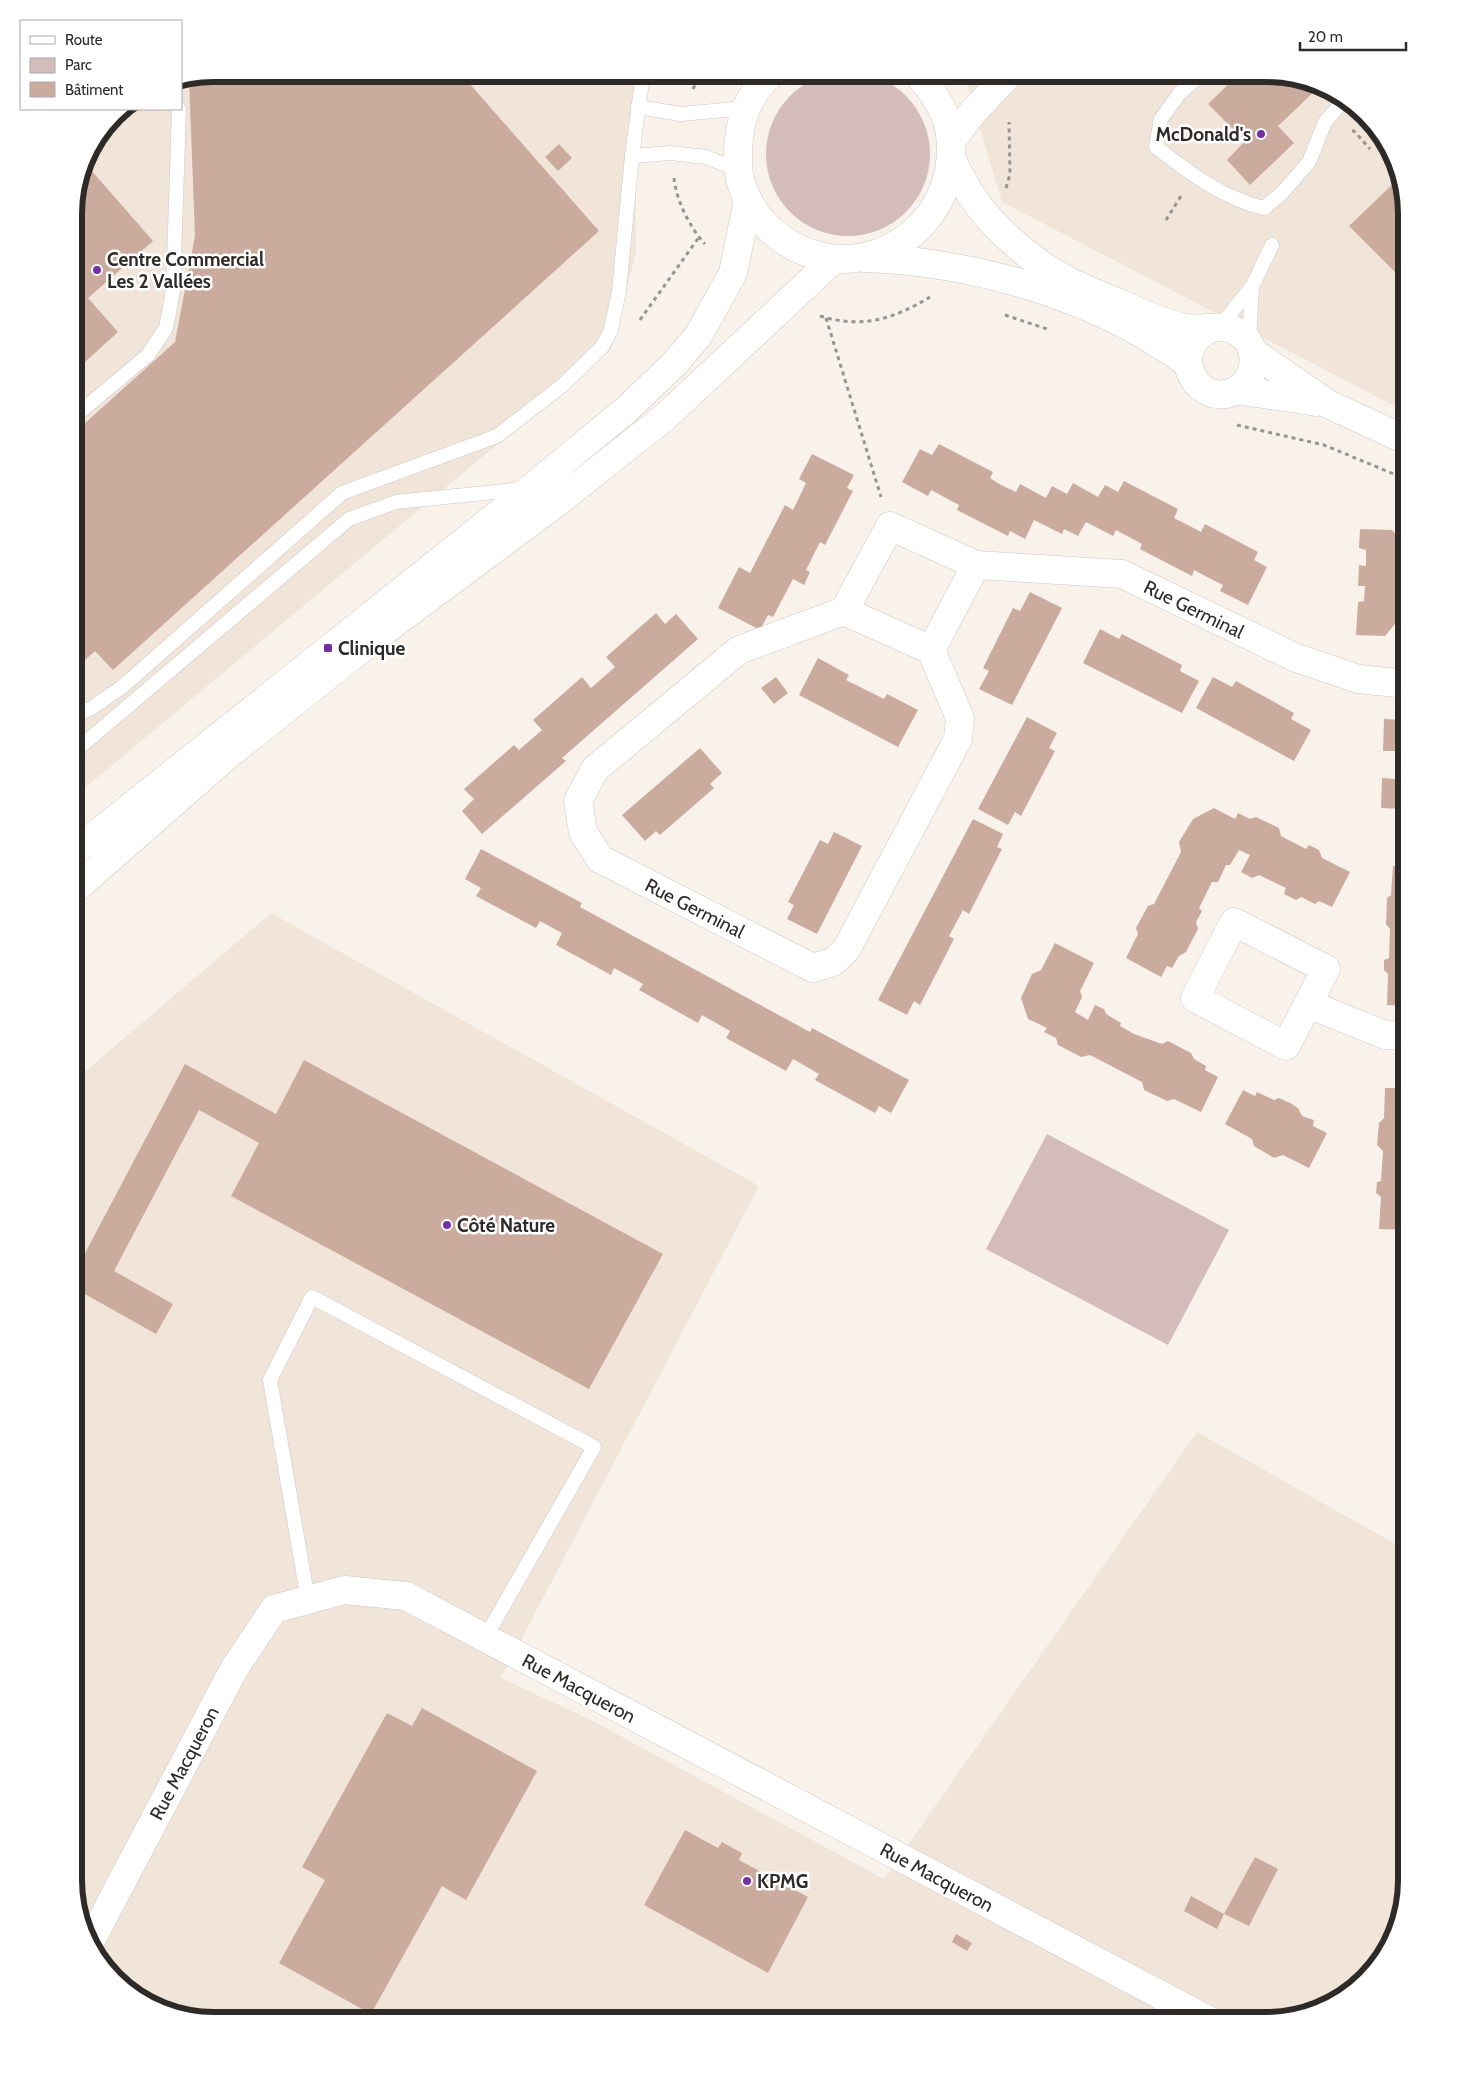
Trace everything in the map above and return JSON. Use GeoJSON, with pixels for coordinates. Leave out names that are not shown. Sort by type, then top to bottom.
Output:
{"type":"FeatureCollection","features":[{"type":"Feature","properties":{"kind":"street"},"geometry":{"type":"LineString","coordinates":[[762,83],[746,108],[737,138],[738,170],[748,200],[763,223],[784,241],[808,254],[834,259],[905,259],[963,268],[1006,278],[1047,292],[1148,336],[1187,363],[1196,383],[1205,390],[1226,393],[1237,390],[1328,404]]}},
{"type":"Feature","properties":{"kind":"street"},"geometry":{"type":"LineString","coordinates":[[926,83],[934,92],[945,116],[951,150],[974,199],[992,220],[1028,253],[1066,280],[1130,308],[1187,328],[1231,328],[1251,347],[1328,404],[1398,436]]}},
{"type":"Feature","properties":{"kind":"street"},"geometry":{"type":"LineString","coordinates":[[865,258],[892,248],[915,232],[933,211],[946,186],[951,150],[972,114],[1001,83]]}},
{"type":"Feature","properties":{"kind":"street"},"geometry":{"type":"LineString","coordinates":[[83,845],[530,489],[626,410],[675,364],[698,336],[733,273],[748,200]]}},
{"type":"Feature","properties":{"kind":"street"},"geometry":{"type":"LineString","coordinates":[[83,882],[228,755],[380,634],[555,504],[665,417],[834,259]]}},
{"type":"Feature","properties":{"kind":"street"},"geometry":{"type":"LineString","coordinates":[[1187,363],[1192,342],[1199,334],[1215,328]]}},
{"type":"Feature","properties":{"kind":"street"},"geometry":{"type":"LineString","coordinates":[[1237,390],[1251,374],[1254,363],[1251,347]]}},
{"type":"Feature","properties":{"kind":"street"},"geometry":{"type":"LineString","coordinates":[[890,526],[844,611],[931,650],[976,565]]}},
{"type":"Feature","properties":{"kind":"street","name":"Rue Germinal"},"geometry":{"type":"LineString","coordinates":[[890,526],[976,565],[1122,574],[1294,656],[1358,679],[1398,683]]}},
{"type":"Feature","properties":{"kind":"street","name":"Rue Germinal"},"geometry":{"type":"LineString","coordinates":[[844,611],[739,650],[595,769],[578,802],[583,832],[600,859],[813,968],[832,962],[846,950],[958,739],[960,718],[931,650]]}},
{"type":"Feature","properties":{"kind":"street"},"geometry":{"type":"LineString","coordinates":[[1234,922],[1326,969],[1308,1004],[1286,1046],[1195,998],[1234,922]]}},
{"type":"Feature","properties":{"kind":"street"},"geometry":{"type":"LineString","coordinates":[[1308,1004],[1384,1035],[1398,1036]]}},
{"type":"Feature","properties":{"kind":"street","name":"Rue Macqueron"},"geometry":{"type":"LineString","coordinates":[[95,1933],[234,1669],[274,1609],[344,1590],[406,1596],[1193,2012]]}},
{"type":"Feature","properties":{"kind":"lane"},"geometry":{"type":"LineString","coordinates":[[83,712],[90,709],[122,687],[342,493],[496,436],[563,385],[602,347],[611,330],[618,291],[642,82]]}},
{"type":"Feature","properties":{"kind":"lane"},"geometry":{"type":"LineString","coordinates":[[1192,83],[1180,94],[1161,119],[1156,146],[1177,163],[1216,188],[1244,203],[1264,208],[1282,193],[1309,162],[1325,122],[1339,105]]}},
{"type":"Feature","properties":{"kind":"lane"},"geometry":{"type":"LineString","coordinates":[[638,107],[681,114],[746,108]]}},
{"type":"Feature","properties":{"kind":"lane"},"geometry":{"type":"LineString","coordinates":[[83,410],[148,355],[166,328],[173,291],[179,110]]}},
{"type":"Feature","properties":{"kind":"lane"},"geometry":{"type":"LineString","coordinates":[[632,156],[672,153],[706,156],[738,170]]}},
{"type":"Feature","properties":{"kind":"lane"},"geometry":{"type":"LineString","coordinates":[[1215,328],[1252,287],[1272,245]]}},
{"type":"Feature","properties":{"kind":"lane"},"geometry":{"type":"LineString","coordinates":[[1251,347],[1252,287]]}},
{"type":"Feature","properties":{"kind":"lane"},"geometry":{"type":"LineString","coordinates":[[83,745],[350,519],[396,502],[530,489]]}},
{"type":"Feature","properties":{"kind":"lane"},"geometry":{"type":"LineString","coordinates":[[308,1600],[270,1380],[312,1297],[594,1447],[485,1638]]}},
{"type":"Feature","properties":{"kind":"path"},"geometry":{"type":"LineString","coordinates":[[681,114],[696,82]]}},
{"type":"Feature","properties":{"kind":"path"},"geometry":{"type":"LineString","coordinates":[[992,220],[1000,210],[1010,174],[1008,112],[1004,83]]}},
{"type":"Feature","properties":{"kind":"path"},"geometry":{"type":"LineString","coordinates":[[672,153],[675,193],[699,237],[733,273]]}},
{"type":"Feature","properties":{"kind":"path"},"geometry":{"type":"LineString","coordinates":[[784,305],[826,318],[869,323],[906,312],[943,289],[963,268]]}},
{"type":"Feature","properties":{"kind":"path"},"geometry":{"type":"LineString","coordinates":[[826,318],[890,526]]}},
{"type":"Feature","properties":{"kind":"shaded area"},"geometry":{"type":"Polygon","coordinates":[[[214,82],[635,82],[636,252],[611,350],[83,790],[83,205],[87,180],[96,156],[110,134],[127,115],[134,110],[182,110],[182,87],[214,82]]]}},
{"type":"Feature","properties":{"kind":"shaded area"},"geometry":{"type":"Polygon","coordinates":[[[967,83],[1275,83],[1308,89],[1324,96],[1346,110],[1370,134],[1380,148],[1393,180],[1398,214],[1398,408],[1002,202],[967,83]]]}},
{"type":"Feature","properties":{"kind":"shaded area"},"geometry":{"type":"Polygon","coordinates":[[[271,913],[759,1186],[501,1678],[589,1719],[884,1879],[1197,1432],[1398,1545],[1398,1880],[1393,1914],[1380,1946],[1359,1973],[1332,1994],[1300,2007],[1266,2012],[205,2011],[172,2005],[141,1989],[115,1967],[100,1946],[87,1914],[82,1880],[82,1074],[271,913]]]}},
{"type":"Feature","properties":{"kind":"green space"},"geometry":{"type":"Polygon","coordinates":[[[808,83],[888,83],[906,96],[916,108],[927,130],[930,146],[927,178],[916,200],[894,222],[872,233],[856,236],[824,233],[802,222],[780,200],[769,178],[766,162],[767,138],[776,115],[790,96],[808,83]]]}},
{"type":"Feature","properties":{"kind":"green space"},"geometry":{"type":"Polygon","coordinates":[[[1047,1134],[1229,1230],[1168,1345],[986,1249],[1047,1134]]]}},
{"type":"Feature","properties":{"kind":"building"},"geometry":{"type":"Polygon","coordinates":[[[214,82],[468,82],[599,231],[113,670],[95,651],[83,662],[83,425],[175,342],[195,236],[189,85],[214,82]]]}},
{"type":"Feature","properties":{"kind":"building","name":"McDonald's"},"geometry":{"type":"Polygon","coordinates":[[[1230,83],[1275,83],[1292,85],[1314,92],[1278,126],[1294,143],[1250,185],[1227,160],[1245,141],[1208,104],[1230,83]]]}},
{"type":"Feature","properties":{"kind":"building"},"geometry":{"type":"Polygon","coordinates":[[[559,144],[572,158],[558,171],[545,157],[559,144]]]}},
{"type":"Feature","properties":{"kind":"building","name":"Centre Commercial Les 2 Vallées"},"geometry":{"type":"Polygon","coordinates":[[[91,170],[153,241],[88,298],[118,332],[83,364],[83,205],[87,180],[91,170]]]}},
{"type":"Feature","properties":{"kind":"building"},"geometry":{"type":"Polygon","coordinates":[[[1394,183],[1398,214],[1398,275],[1349,226],[1394,183]]]}},
{"type":"Feature","properties":{"kind":"building"},"geometry":{"type":"Polygon","coordinates":[[[939,444],[993,472],[990,478],[1001,485],[1016,492],[1020,484],[1046,498],[1052,486],[1067,494],[1073,483],[1098,497],[1105,485],[1118,492],[1124,481],[1178,509],[1174,518],[1201,532],[1205,524],[1258,552],[1254,560],[1267,567],[1248,605],[1220,591],[1223,585],[1194,570],[1192,576],[1140,549],[1142,544],[1116,530],[1113,536],[1086,522],[1078,536],[1064,529],[1062,534],[1034,520],[1025,539],[1010,531],[1008,536],[957,510],[959,505],[931,490],[928,496],[902,482],[920,449],[932,455],[939,444]]]}},
{"type":"Feature","properties":{"kind":"building"},"geometry":{"type":"Polygon","coordinates":[[[812,454],[854,475],[847,488],[853,491],[825,545],[820,542],[806,570],[810,572],[804,585],[793,579],[773,617],[768,615],[760,630],[718,608],[739,567],[750,573],[785,505],[793,510],[806,483],[799,479],[812,454]]]}},
{"type":"Feature","properties":{"kind":"building"},"geometry":{"type":"Polygon","coordinates":[[[1360,529],[1392,530],[1398,537],[1398,617],[1385,636],[1356,635],[1358,602],[1364,601],[1365,586],[1358,586],[1359,565],[1366,566],[1366,550],[1359,548],[1360,529]]]}},
{"type":"Feature","properties":{"kind":"building"},"geometry":{"type":"Polygon","coordinates":[[[1030,592],[1062,608],[1012,705],[979,689],[989,671],[983,668],[1013,608],[1020,611],[1030,592]]]}},
{"type":"Feature","properties":{"kind":"building"},"geometry":{"type":"Polygon","coordinates":[[[656,613],[665,624],[676,614],[698,639],[562,758],[566,761],[482,834],[462,811],[474,799],[464,789],[514,745],[519,750],[542,730],[533,720],[582,677],[591,688],[615,667],[606,657],[656,613]]]}},
{"type":"Feature","properties":{"kind":"building"},"geometry":{"type":"Polygon","coordinates":[[[1100,629],[1119,639],[1122,634],[1182,665],[1180,671],[1199,681],[1182,713],[1083,663],[1100,629]]]}},
{"type":"Feature","properties":{"kind":"building"},"geometry":{"type":"Polygon","coordinates":[[[818,658],[849,675],[846,680],[884,699],[887,694],[918,710],[898,747],[799,695],[818,658]]]}},
{"type":"Feature","properties":{"kind":"building"},"geometry":{"type":"Polygon","coordinates":[[[776,677],[788,693],[774,704],[761,688],[776,677]]]}},
{"type":"Feature","properties":{"kind":"building"},"geometry":{"type":"Polygon","coordinates":[[[1213,677],[1232,687],[1236,681],[1294,713],[1291,719],[1311,730],[1294,761],[1196,708],[1213,677]]]}},
{"type":"Feature","properties":{"kind":"building"},"geometry":{"type":"Polygon","coordinates":[[[1027,717],[1057,733],[1049,748],[1055,751],[1021,816],[1015,812],[1008,825],[978,809],[1027,717]]]}},
{"type":"Feature","properties":{"kind":"building"},"geometry":{"type":"Polygon","coordinates":[[[1384,719],[1398,720],[1398,809],[1381,808],[1382,778],[1395,779],[1395,751],[1383,751],[1384,719]]]}},
{"type":"Feature","properties":{"kind":"building"},"geometry":{"type":"Polygon","coordinates":[[[700,748],[722,773],[710,784],[714,788],[660,835],[656,831],[645,841],[622,815],[700,748]]]}},
{"type":"Feature","properties":{"kind":"building"},"geometry":{"type":"Polygon","coordinates":[[[1214,808],[1235,819],[1238,813],[1250,819],[1256,817],[1279,828],[1281,836],[1306,849],[1309,845],[1319,850],[1322,858],[1350,872],[1332,907],[1319,901],[1315,904],[1301,897],[1296,900],[1284,894],[1286,888],[1259,875],[1252,878],[1241,872],[1250,855],[1239,850],[1230,865],[1226,865],[1218,882],[1212,882],[1199,908],[1202,911],[1196,922],[1198,929],[1186,952],[1179,956],[1172,968],[1167,966],[1161,977],[1126,958],[1138,934],[1136,928],[1148,906],[1154,904],[1181,852],[1179,842],[1193,819],[1214,808]]]}},
{"type":"Feature","properties":{"kind":"building"},"geometry":{"type":"Polygon","coordinates":[[[973,819],[1003,834],[997,847],[1002,849],[969,914],[963,910],[949,936],[954,939],[920,1005],[914,1001],[907,1015],[878,1000],[973,819]]]}},
{"type":"Feature","properties":{"kind":"building"},"geometry":{"type":"Polygon","coordinates":[[[834,832],[862,846],[817,934],[787,919],[794,905],[788,902],[820,840],[828,844],[834,832]]]}},
{"type":"Feature","properties":{"kind":"building"},"geometry":{"type":"Polygon","coordinates":[[[481,849],[582,903],[580,907],[810,1032],[812,1028],[909,1080],[891,1113],[879,1106],[875,1113],[815,1080],[819,1074],[793,1059],[786,1071],[726,1038],[730,1031],[702,1015],[698,1023],[639,990],[643,984],[614,968],[611,975],[556,945],[562,933],[540,921],[536,928],[476,896],[481,888],[465,879],[481,849]]]}},
{"type":"Feature","properties":{"kind":"building"},"geometry":{"type":"Polygon","coordinates":[[[1393,866],[1398,866],[1398,1006],[1387,1005],[1388,974],[1384,970],[1384,960],[1389,958],[1390,929],[1386,924],[1387,898],[1391,895],[1393,866]]]}},
{"type":"Feature","properties":{"kind":"building"},"geometry":{"type":"Polygon","coordinates":[[[1055,943],[1094,963],[1080,991],[1082,997],[1075,1012],[1088,1020],[1095,1005],[1104,1009],[1106,1014],[1121,1023],[1120,1026],[1134,1034],[1162,1044],[1168,1041],[1191,1053],[1194,1059],[1206,1066],[1205,1070],[1218,1077],[1201,1112],[1174,1099],[1167,1101],[1144,1090],[1142,1082],[1090,1055],[1081,1057],[1058,1045],[1056,1038],[1044,1032],[1047,1028],[1028,1019],[1021,998],[1032,974],[1041,970],[1055,943]]]}},
{"type":"Feature","properties":{"kind":"building","name":"Côté Nature"},"geometry":{"type":"Polygon","coordinates":[[[304,1060],[663,1254],[589,1389],[231,1196],[259,1143],[199,1110],[114,1271],[173,1304],[156,1334],[82,1293],[82,1258],[185,1064],[276,1114],[304,1060]]]}},
{"type":"Feature","properties":{"kind":"building"},"geometry":{"type":"Polygon","coordinates":[[[1385,1088],[1398,1088],[1398,1230],[1379,1229],[1381,1197],[1376,1193],[1377,1182],[1381,1181],[1383,1151],[1377,1145],[1379,1123],[1384,1118],[1385,1088]]]}},
{"type":"Feature","properties":{"kind":"building"},"geometry":{"type":"Polygon","coordinates":[[[1243,1090],[1255,1096],[1257,1092],[1274,1100],[1279,1098],[1290,1103],[1298,1108],[1302,1116],[1314,1120],[1313,1126],[1327,1133],[1309,1168],[1283,1155],[1274,1158],[1254,1146],[1252,1139],[1225,1124],[1243,1090]]]}},
{"type":"Feature","properties":{"kind":"building"},"geometry":{"type":"Polygon","coordinates":[[[422,1708],[537,1771],[466,1900],[442,1886],[373,2011],[366,2011],[279,1963],[325,1880],[302,1867],[387,1713],[412,1726],[422,1708]]]}},
{"type":"Feature","properties":{"kind":"building"},"geometry":{"type":"Polygon","coordinates":[[[685,1830],[718,1848],[722,1842],[742,1853],[739,1860],[808,1897],[768,1973],[644,1905],[685,1830]]]}},
{"type":"Feature","properties":{"kind":"building"},"geometry":{"type":"Polygon","coordinates":[[[1255,1857],[1278,1869],[1249,1926],[1224,1914],[1255,1857]]]}},
{"type":"Feature","properties":{"kind":"building"},"geometry":{"type":"Polygon","coordinates":[[[1191,1896],[1224,1914],[1217,1929],[1184,1911],[1191,1896]]]}},
{"type":"Feature","properties":{"kind":"building"},"geometry":{"type":"Polygon","coordinates":[[[956,1934],[972,1943],[967,1951],[952,1942],[956,1934]]]}},
{"type":"Feature","properties":{"kind":"place","name":"McDonald's"},"geometry":{"type":"Point","coordinates":[1261,134]}},
{"type":"Feature","properties":{"kind":"place","name":"Centre Commercial Les 2 Vallées"},"geometry":{"type":"Point","coordinates":[97,270]}},
{"type":"Feature","properties":{"kind":"place","name":"Clinique"},"geometry":{"type":"Point","coordinates":[328,648]}},
{"type":"Feature","properties":{"kind":"place","name":"Côté Nature"},"geometry":{"type":"Point","coordinates":[447,1225]}},
{"type":"Feature","properties":{"kind":"place","name":"KPMG"},"geometry":{"type":"Point","coordinates":[747,1881]}}]}
